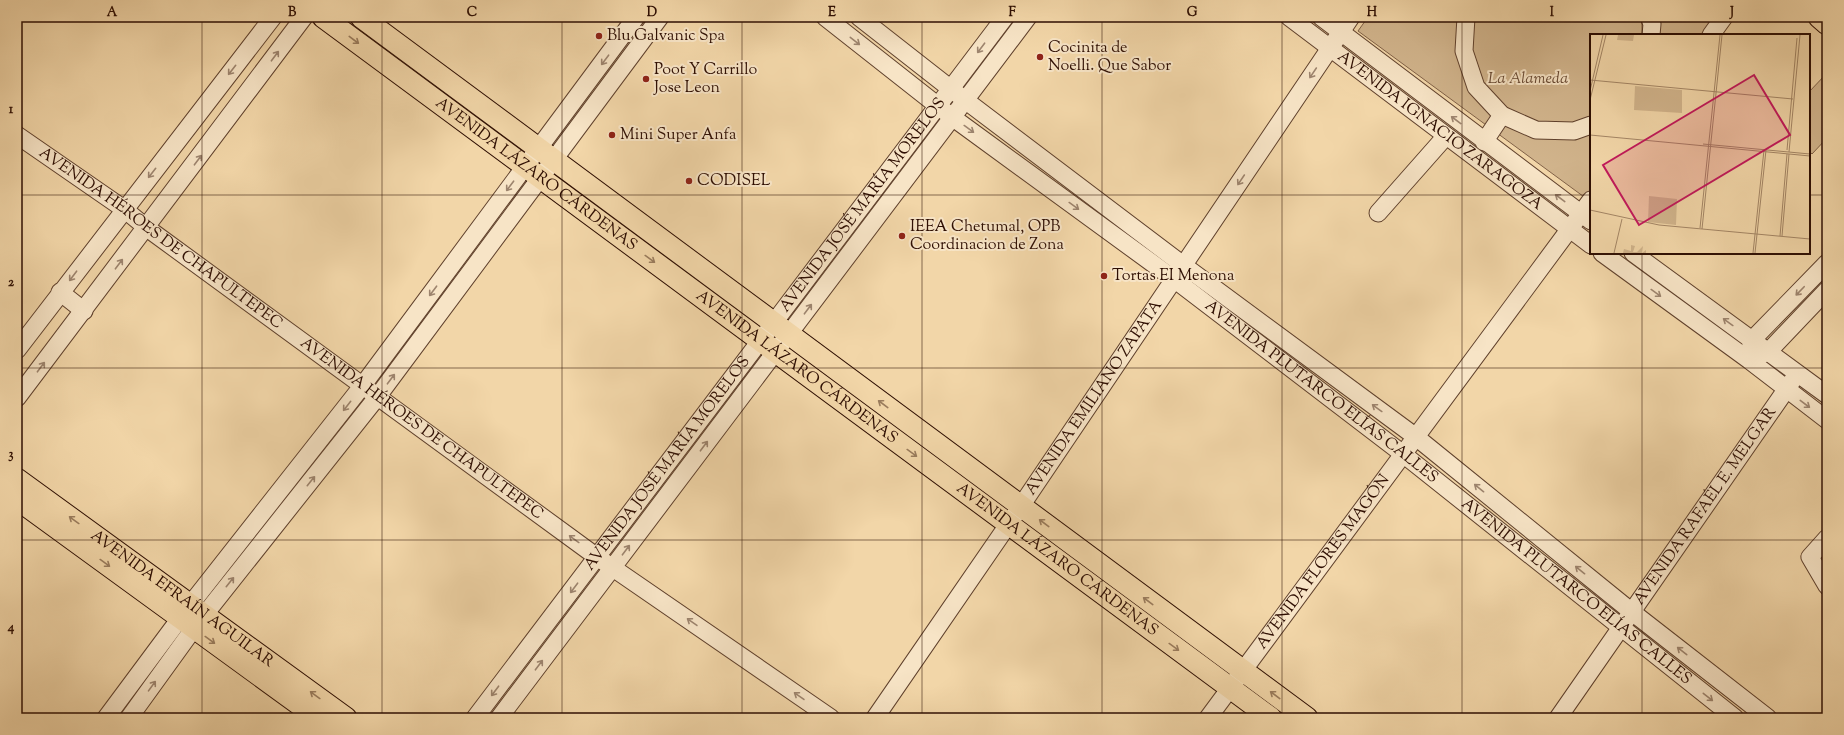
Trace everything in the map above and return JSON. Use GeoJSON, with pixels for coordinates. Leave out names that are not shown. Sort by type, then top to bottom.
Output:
{"type":"FeatureCollection","features":[{"type":"Feature","properties":{"kind":"main road","name":"AVENIDA LÁZARO CÁRDENAS"},"geometry":{"type":"LineString","coordinates":[[323,17],[1271,718]]}},
{"type":"Feature","properties":{"kind":"main road","name":"AVENIDA LÁZARO CÁRDENAS"},"geometry":{"type":"LineString","coordinates":[[362,17],[1306,718]]}},
{"type":"Feature","properties":{"kind":"main road"},"geometry":{"type":"LineString","coordinates":[[1819,17],[1827,24]]}},
{"type":"Feature","properties":{"kind":"main road","name":"AVENIDA EFRAÍN AGUILAR"},"geometry":{"type":"LineString","coordinates":[[17,479],[192,616],[318,718]]}},
{"type":"Feature","properties":{"kind":"main road","name":"AVENIDA EFRAÍN AGUILAR"},"geometry":{"type":"LineString","coordinates":[[17,499],[346,718]]}},
{"type":"Feature","properties":{"kind":"street"},"geometry":{"type":"LineString","coordinates":[[17,350],[60,292],[273,17]]}},
{"type":"Feature","properties":{"kind":"street"},"geometry":{"type":"LineString","coordinates":[[17,398],[147,228],[304,17]]}},
{"type":"Feature","properties":{"kind":"street"},"geometry":{"type":"LineString","coordinates":[[106,718],[378,396],[546,154],[636,17]]}},
{"type":"Feature","properties":{"kind":"street"},"geometry":{"type":"LineString","coordinates":[[546,154],[660,17]]}},
{"type":"Feature","properties":{"kind":"street","name":"AVENIDA PLUTARCO ELÍAS CALLES"},"geometry":{"type":"LineString","coordinates":[[825,17],[952,117],[1416,436],[1632,612],[1768,718]]}},
{"type":"Feature","properties":{"kind":"street","name":"AVENIDA PLUTARCO ELÍAS CALLES"},"geometry":{"type":"LineString","coordinates":[[859,17],[951,88],[1403,454],[1735,718]]}},
{"type":"Feature","properties":{"kind":"street","name":"AVENIDA JOSÉ MARÍA MORELOS"},"geometry":{"type":"LineString","coordinates":[[499,718],[613,567],[938,106],[1005,17]]}},
{"type":"Feature","properties":{"kind":"street","name":"AVENIDA JOSÉ MARÍA MORELOS"},"geometry":{"type":"LineString","coordinates":[[781,328],[952,117],[1028,17]]}},
{"type":"Feature","properties":{"kind":"street","name":"AVENIDA IGNACIO ZARAGOZA"},"geometry":{"type":"LineString","coordinates":[[1289,17],[1590,244]]}},
{"type":"Feature","properties":{"kind":"street","name":"AVENIDA IGNACIO ZARAGOZA"},"geometry":{"type":"LineString","coordinates":[[1321,17],[1484,142],[1586,217]]}},
{"type":"Feature","properties":{"kind":"street","name":"AVENIDA EMILIANO ZAPATA"},"geometry":{"type":"LineString","coordinates":[[875,718],[1009,524],[1351,17]]}},
{"type":"Feature","properties":{"kind":"street"},"geometry":{"type":"LineString","coordinates":[[1466,17],[1464,51],[1476,87],[1502,114],[1536,130],[1574,131],[1590,125]]}},
{"type":"Feature","properties":{"kind":"street"},"geometry":{"type":"LineString","coordinates":[[1649,17],[1652,24],[1651,34]]}},
{"type":"Feature","properties":{"kind":"street"},"geometry":{"type":"LineString","coordinates":[[1712,34],[1724,17]]}},
{"type":"Feature","properties":{"kind":"street"},"geometry":{"type":"LineString","coordinates":[[1484,142],[1502,114]]}},
{"type":"Feature","properties":{"kind":"street","name":"AVENIDA HÉROES DE CHAPULTEPEC"},"geometry":{"type":"LineString","coordinates":[[17,135],[124,209],[147,228],[364,385],[597,557],[831,718]]}},
{"type":"Feature","properties":{"kind":"street"},"geometry":{"type":"LineString","coordinates":[[1378,213],[1446,136]]}},
{"type":"Feature","properties":{"kind":"street"},"geometry":{"type":"LineString","coordinates":[[129,718],[192,616],[364,385],[533,172]]}},
{"type":"Feature","properties":{"kind":"street","name":"AVENIDA FLORES MAGÓN"},"geometry":{"type":"LineString","coordinates":[[1208,718],[1569,229],[1586,217],[1590,203]]}},
{"type":"Feature","properties":{"kind":"street"},"geometry":{"type":"LineString","coordinates":[[1603,254],[1749,360],[1786,390],[1827,420]]}},
{"type":"Feature","properties":{"kind":"street"},"geometry":{"type":"LineString","coordinates":[[1632,275],[1642,255],[1752,340],[1827,395]]}},
{"type":"Feature","properties":{"kind":"street"},"geometry":{"type":"LineString","coordinates":[[1749,360],[1752,340],[1827,263]]}},
{"type":"Feature","properties":{"kind":"street"},"geometry":{"type":"LineString","coordinates":[[1749,360],[1768,352],[1827,290]]}},
{"type":"Feature","properties":{"kind":"street"},"geometry":{"type":"LineString","coordinates":[[60,292],[84,311]]}},
{"type":"Feature","properties":{"kind":"street","name":"AVENIDA JOSÉ MARÍA MORELOS"},"geometry":{"type":"LineString","coordinates":[[475,718],[597,557],[768,346]]}},
{"type":"Feature","properties":{"kind":"street","name":"AVENIDA RAFAÉL E. MELGAR"},"geometry":{"type":"LineString","coordinates":[[1558,718],[1797,374]]}},
{"type":"Feature","properties":{"kind":"street"},"geometry":{"type":"LineString","coordinates":[[1827,538],[1810,557],[1827,586]]}},
{"type":"Feature","properties":{"kind":"green space","name":"La Alameda"},"geometry":{"type":"Polygon","coordinates":[[[1368,17],[1724,17],[1713,34],[1590,34],[1590,201],[1358,31],[1368,17]]]}},
{"type":"Feature","properties":{"kind":"green space"},"geometry":{"type":"Polygon","coordinates":[[[1826,74],[1827,138],[1812,154],[1810,152],[1810,91],[1826,74]]]}},
{"type":"Feature","properties":{"kind":"place","name":"Blu Galvanic Spa"},"geometry":{"type":"Point","coordinates":[599,36]}},
{"type":"Feature","properties":{"kind":"place","name":"Cocinita de Noelli. Que Sabor"},"geometry":{"type":"Point","coordinates":[1040,57]}},
{"type":"Feature","properties":{"kind":"place","name":"Poot Y Carrillo Jose Leon"},"geometry":{"type":"Point","coordinates":[646,79]}},
{"type":"Feature","properties":{"kind":"place","name":"Mini Super Anfa"},"geometry":{"type":"Point","coordinates":[612,135]}},
{"type":"Feature","properties":{"kind":"place","name":"CODISEL"},"geometry":{"type":"Point","coordinates":[689,181]}},
{"type":"Feature","properties":{"kind":"place","name":"IEEA Chetumal, OPB Coordinacion de Zona"},"geometry":{"type":"Point","coordinates":[902,236]}},
{"type":"Feature","properties":{"kind":"place","name":"Tortas EI Menona"},"geometry":{"type":"Point","coordinates":[1104,276]}}]}
